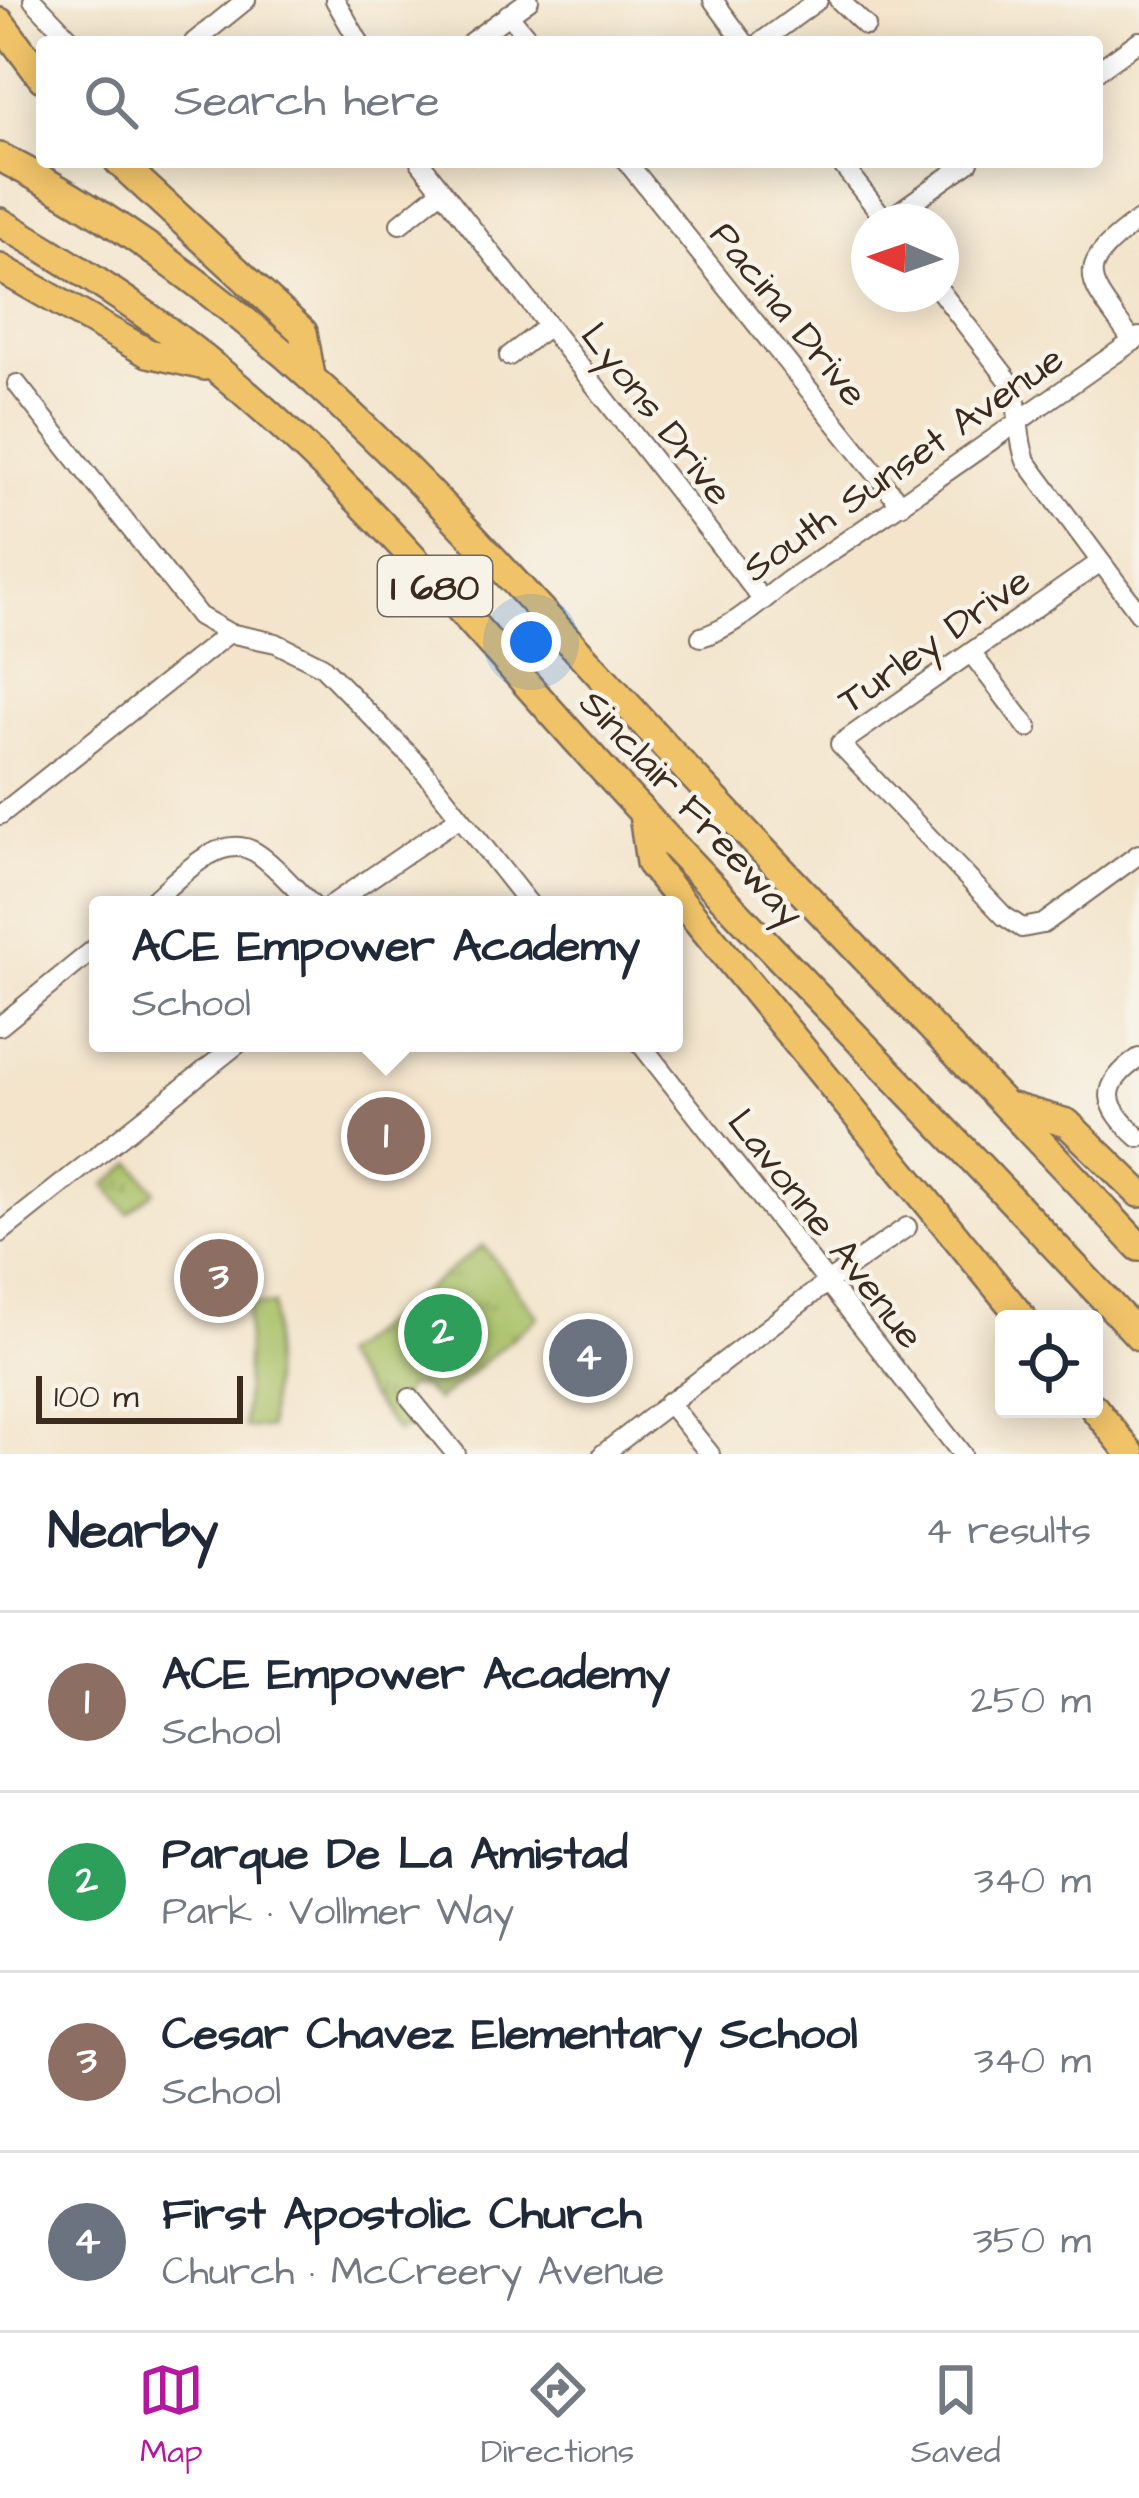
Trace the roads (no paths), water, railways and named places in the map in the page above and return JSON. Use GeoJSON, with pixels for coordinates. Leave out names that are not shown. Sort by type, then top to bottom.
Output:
{"type":"FeatureCollection","features":[{"type":"Feature","properties":{"kind":"highway"},"geometry":{"type":"LineString","coordinates":[[0,22],[36,70]]}},
{"type":"Feature","properties":{"kind":"highway","name":"Sinclair Freeway"},"geometry":{"type":"LineString","coordinates":[[0,157],[90,207],[183,271],[271,338],[311,376],[443,506],[1139,1247]]}},
{"type":"Feature","properties":{"kind":"highway"},"geometry":{"type":"LineString","coordinates":[[125,168],[303,332],[311,376]]}},
{"type":"Feature","properties":{"kind":"highway","name":"Sinclair Freeway"},"geometry":{"type":"LineString","coordinates":[[0,222],[65,260],[217,368],[294,439],[1139,1336]]}},
{"type":"Feature","properties":{"kind":"highway"},"geometry":{"type":"LineString","coordinates":[[0,268],[148,353],[217,368]]}},
{"type":"Feature","properties":{"kind":"highway"},"geometry":{"type":"LineString","coordinates":[[644,814],[650,863],[677,896]]}},
{"type":"Feature","properties":{"kind":"highway"},"geometry":{"type":"LineString","coordinates":[[683,903],[1016,1310]]}},
{"type":"Feature","properties":{"kind":"highway"},"geometry":{"type":"LineString","coordinates":[[1007,1105],[1067,1123],[1139,1193]]}},
{"type":"Feature","properties":{"kind":"highway"},"geometry":{"type":"LineString","coordinates":[[1102,1418],[1131,1454]]}},
{"type":"Feature","properties":{"kind":"street"},"geometry":{"type":"LineString","coordinates":[[33,0],[68,36]]}},
{"type":"Feature","properties":{"kind":"street"},"geometry":{"type":"LineString","coordinates":[[201,36],[246,0]]}},
{"type":"Feature","properties":{"kind":"street"},"geometry":{"type":"LineString","coordinates":[[335,0],[356,36]]}},
{"type":"Feature","properties":{"kind":"street"},"geometry":{"type":"LineString","coordinates":[[479,36],[529,0]]}},
{"type":"Feature","properties":{"kind":"street"},"geometry":{"type":"LineString","coordinates":[[712,0],[739,36]]}},
{"type":"Feature","properties":{"kind":"street"},"geometry":{"type":"LineString","coordinates":[[769,36],[818,0]]}},
{"type":"Feature","properties":{"kind":"street"},"geometry":{"type":"LineString","coordinates":[[839,0],[866,26]]}},
{"type":"Feature","properties":{"kind":"street"},"geometry":{"type":"LineString","coordinates":[[508,14],[526,36]]}},
{"type":"Feature","properties":{"kind":"street"},"geometry":{"type":"LineString","coordinates":[[1103,67],[1139,41]]}},
{"type":"Feature","properties":{"kind":"street","name":"Lyons Drive"},"geometry":{"type":"LineString","coordinates":[[425,168],[761,598]]}},
{"type":"Feature","properties":{"kind":"street","name":"Pacina Drive"},"geometry":{"type":"LineString","coordinates":[[632,168],[901,505]]}},
{"type":"Feature","properties":{"kind":"street"},"geometry":{"type":"LineString","coordinates":[[845,168],[873,204]]}},
{"type":"Feature","properties":{"kind":"street"},"geometry":{"type":"LineString","coordinates":[[911,204],[961,168]]}},
{"type":"Feature","properties":{"kind":"street"},"geometry":{"type":"LineString","coordinates":[[400,224],[442,190]]}},
{"type":"Feature","properties":{"kind":"street"},"geometry":{"type":"LineString","coordinates":[[1136,339],[1094,285],[1092,265],[1101,248],[1139,220]]}},
{"type":"Feature","properties":{"kind":"street"},"geometry":{"type":"LineString","coordinates":[[956,312],[1010,382],[1017,398],[1016,422],[1026,461],[1139,613]]}},
{"type":"Feature","properties":{"kind":"street","name":"Lyons Drive"},"geometry":{"type":"LineString","coordinates":[[509,356],[548,326]]}},
{"type":"Feature","properties":{"kind":"street","name":"South Sunset Avenue"},"geometry":{"type":"LineString","coordinates":[[701,637],[720,632],[761,598],[1136,339]]}},
{"type":"Feature","properties":{"kind":"street"},"geometry":{"type":"LineString","coordinates":[[17,384],[199,616],[229,633],[276,643],[322,666],[418,765],[523,896]]}},
{"type":"Feature","properties":{"kind":"street","name":"Turley Drive"},"geometry":{"type":"LineString","coordinates":[[1099,563],[840,744],[1004,916],[1022,928],[1043,924],[1139,854]]}},
{"type":"Feature","properties":{"kind":"street"},"geometry":{"type":"LineString","coordinates":[[0,815],[229,633]]}},
{"type":"Feature","properties":{"kind":"street"},"geometry":{"type":"LineString","coordinates":[[971,654],[1028,728]]}},
{"type":"Feature","properties":{"kind":"street"},"geometry":{"type":"LineString","coordinates":[[344,896],[460,817]]}},
{"type":"Feature","properties":{"kind":"street"},"geometry":{"type":"LineString","coordinates":[[159,896],[225,847],[254,851],[302,896]]}},
{"type":"Feature","properties":{"kind":"street"},"geometry":{"type":"LineString","coordinates":[[0,1026],[89,953]]}},
{"type":"Feature","properties":{"kind":"street"},"geometry":{"type":"LineString","coordinates":[[0,1233],[228,1052]]}},
{"type":"Feature","properties":{"kind":"street","name":"Lavonne Avenue"},"geometry":{"type":"LineString","coordinates":[[647,1052],[962,1454]]}},
{"type":"Feature","properties":{"kind":"street"},"geometry":{"type":"LineString","coordinates":[[1139,1058],[1115,1077],[1109,1101],[1115,1115],[1139,1138]]}},
{"type":"Feature","properties":{"kind":"street"},"geometry":{"type":"LineString","coordinates":[[603,1454],[829,1281],[908,1227]]}},
{"type":"Feature","properties":{"kind":"street"},"geometry":{"type":"LineString","coordinates":[[410,1398],[456,1454]]}},
{"type":"Feature","properties":{"kind":"street"},"geometry":{"type":"LineString","coordinates":[[668,1402],[710,1454]]}},
{"type":"Feature","properties":{"kind":"place","name":"ACE Empower Academy"},"geometry":{"type":"Point","coordinates":[386,1136]}},
{"type":"Feature","properties":{"kind":"place","name":"Cesar Chavez Elementary School"},"geometry":{"type":"Point","coordinates":[219,1278]}},
{"type":"Feature","properties":{"kind":"place","name":"Parque De La Amistad"},"geometry":{"type":"Point","coordinates":[443,1333]}},
{"type":"Feature","properties":{"kind":"place","name":"First Apostolic Church"},"geometry":{"type":"Point","coordinates":[588,1358]}}]}
